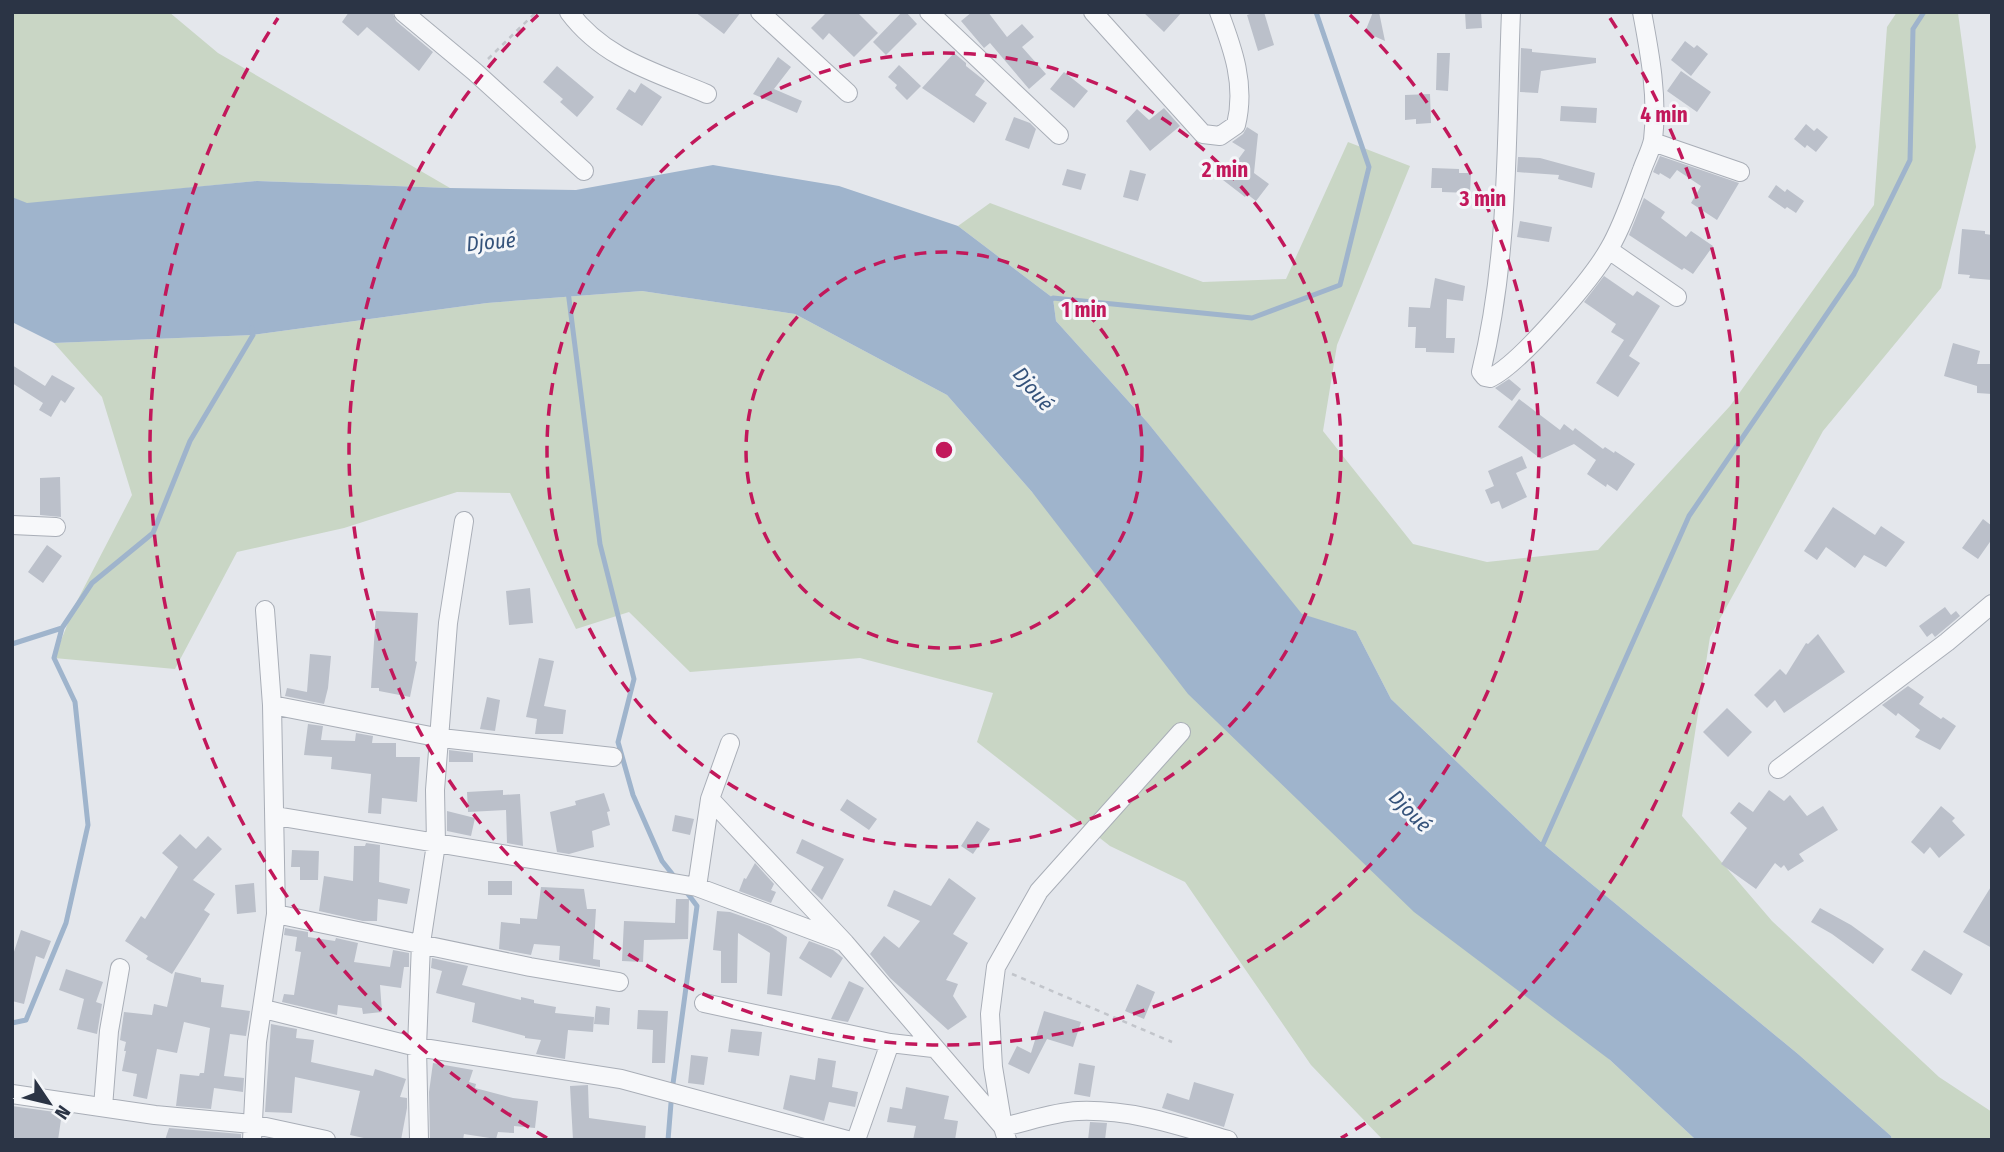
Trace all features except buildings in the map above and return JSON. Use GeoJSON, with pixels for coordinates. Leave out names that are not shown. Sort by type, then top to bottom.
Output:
{"type":"FeatureCollection","features":[{"type":"Feature","properties":{"kind":"street"},"geometry":{"type":"LineString","coordinates":[[403,12],[475,72],[584,171]]}},
{"type":"Feature","properties":{"kind":"street"},"geometry":{"type":"LineString","coordinates":[[569,12],[584,31],[610,52],[707,94]]}},
{"type":"Feature","properties":{"kind":"street"},"geometry":{"type":"LineString","coordinates":[[760,12],[848,93]]}},
{"type":"Feature","properties":{"kind":"street"},"geometry":{"type":"LineString","coordinates":[[929,12],[1059,135]]}},
{"type":"Feature","properties":{"kind":"street"},"geometry":{"type":"LineString","coordinates":[[1093,12],[1203,134],[1220,136],[1236,125],[1241,107],[1234,53],[1219,12]]}},
{"type":"Feature","properties":{"kind":"street"},"geometry":{"type":"LineString","coordinates":[[1511,12],[1508,164],[1500,265],[1482,375],[1490,378],[1510,366],[1581,286],[1609,250],[1621,225],[1653,142],[1653,73],[1642,12]]}},
{"type":"Feature","properties":{"kind":"street"},"geometry":{"type":"LineString","coordinates":[[1653,142],[1740,172]]}},
{"type":"Feature","properties":{"kind":"street"},"geometry":{"type":"LineString","coordinates":[[1609,250],[1677,297]]}},
{"type":"Feature","properties":{"kind":"street"},"geometry":{"type":"LineString","coordinates":[[419,1140],[417,1047],[421,943],[436,844],[435,790],[448,624],[464,521]]}},
{"type":"Feature","properties":{"kind":"street"},"geometry":{"type":"LineString","coordinates":[[12,524],[57,527]]}},
{"type":"Feature","properties":{"kind":"street"},"geometry":{"type":"LineString","coordinates":[[1778,769],[1947,642],[1992,604]]}},
{"type":"Feature","properties":{"kind":"street"},"geometry":{"type":"LineString","coordinates":[[252,1132],[257,1042],[276,914],[272,705],[265,610]]}},
{"type":"Feature","properties":{"kind":"street"},"geometry":{"type":"LineString","coordinates":[[272,705],[441,738],[613,757]]}},
{"type":"Feature","properties":{"kind":"street"},"geometry":{"type":"LineString","coordinates":[[1005,1134],[993,1067],[990,1014],[996,967],[1039,891],[1181,732]]}},
{"type":"Feature","properties":{"kind":"street"},"geometry":{"type":"LineString","coordinates":[[696,887],[710,799],[730,743]]}},
{"type":"Feature","properties":{"kind":"street"},"geometry":{"type":"LineString","coordinates":[[710,799],[845,943],[1005,1134]]}},
{"type":"Feature","properties":{"kind":"street"},"geometry":{"type":"LineString","coordinates":[[275,816],[696,887],[845,943]]}},
{"type":"Feature","properties":{"kind":"street"},"geometry":{"type":"LineString","coordinates":[[276,914],[530,967],[619,982]]}},
{"type":"Feature","properties":{"kind":"street"},"geometry":{"type":"LineString","coordinates":[[103,1107],[109,1031],[120,968]]}},
{"type":"Feature","properties":{"kind":"street"},"geometry":{"type":"LineString","coordinates":[[704,1003],[890,1043],[933,1048]]}},
{"type":"Feature","properties":{"kind":"street"},"geometry":{"type":"LineString","coordinates":[[264,1009],[417,1047],[621,1079],[847,1140]]}},
{"type":"Feature","properties":{"kind":"street"},"geometry":{"type":"LineString","coordinates":[[856,1140],[890,1043]]}},
{"type":"Feature","properties":{"kind":"street"},"geometry":{"type":"LineString","coordinates":[[12,1094],[252,1132],[326,1140]]}},
{"type":"Feature","properties":{"kind":"street"},"geometry":{"type":"LineString","coordinates":[[1005,1134],[1076,1111],[1151,1116],[1228,1140]]}},
{"type":"Feature","properties":{"kind":"path"},"geometry":{"type":"LineString","coordinates":[[475,72],[536,12]]}},
{"type":"Feature","properties":{"kind":"path"},"geometry":{"type":"LineString","coordinates":[[996,967],[1171,1042]]}},
{"type":"Feature","properties":{"kind":"green space"},"geometry":{"type":"Polygon","coordinates":[[[12,12],[169,12],[218,53],[450,188],[257,181],[27,204],[12,197],[12,12]]]}},
{"type":"Feature","properties":{"kind":"green space"},"geometry":{"type":"Polygon","coordinates":[[[1897,12],[1958,13],[1976,147],[1941,288],[1823,431],[1710,637],[1682,816],[1772,921],[1939,1077],[1992,1112],[1992,1140],[1892,1140],[1891,1136],[1798,1054],[1543,844],[1391,699],[1356,631],[1302,615],[1148,423],[1056,321],[1053,298],[958,226],[990,203],[1203,282],[1286,279],[1348,142],[1410,166],[1337,345],[1323,431],[1413,544],[1487,562],[1598,550],[1730,406],[1874,205],[1887,27],[1897,12]]]}},
{"type":"Feature","properties":{"kind":"green space"},"geometry":{"type":"Polygon","coordinates":[[[642,291],[795,314],[947,395],[1032,492],[1610,1060],[1696,1140],[1383,1140],[1311,1065],[1185,882],[1110,846],[977,742],[993,693],[860,658],[690,672],[629,612],[576,629],[510,493],[457,492],[344,528],[237,552],[175,669],[54,658],[76,603],[132,495],[102,397],[54,343],[253,335],[487,303],[642,291]]]}},
{"type":"Feature","properties":{"kind":"water","name":"Djoué"},"geometry":{"type":"Polygon","coordinates":[[[713,165],[839,186],[958,226],[1053,298],[1056,321],[1148,423],[1302,614],[1356,631],[1391,699],[1543,844],[1798,1054],[1891,1136],[1892,1140],[1696,1140],[1610,1060],[1414,912],[1188,694],[1032,492],[947,395],[795,314],[642,291],[487,303],[253,335],[54,343],[12,322],[12,197],[27,203],[257,181],[576,190],[713,165]]]}},
{"type":"Feature","properties":{"kind":"waterway"},"geometry":{"type":"LineString","coordinates":[[1049,302],[1053,298],[1252,318],[1340,285],[1369,167],[1316,12]]}},
{"type":"Feature","properties":{"kind":"waterway"},"geometry":{"type":"LineString","coordinates":[[1539,846],[1543,844],[1689,516],[1854,274],[1910,160],[1913,29],[1924,12]]}},
{"type":"Feature","properties":{"kind":"waterway"},"geometry":{"type":"LineString","coordinates":[[568,291],[600,544],[634,679],[618,742],[633,795],[662,861],[677,880]]}},
{"type":"Feature","properties":{"kind":"waterway"},"geometry":{"type":"LineString","coordinates":[[12,1023],[26,1020],[66,923],[88,825],[75,702],[54,658],[62,628],[92,583],[153,533],[190,441],[253,335],[252,328]]}},
{"type":"Feature","properties":{"kind":"waterway"},"geometry":{"type":"LineString","coordinates":[[12,644],[62,628]]}},
{"type":"Feature","properties":{"kind":"waterway"},"geometry":{"type":"LineString","coordinates":[[668,1140],[697,906],[685,890]]}}]}
